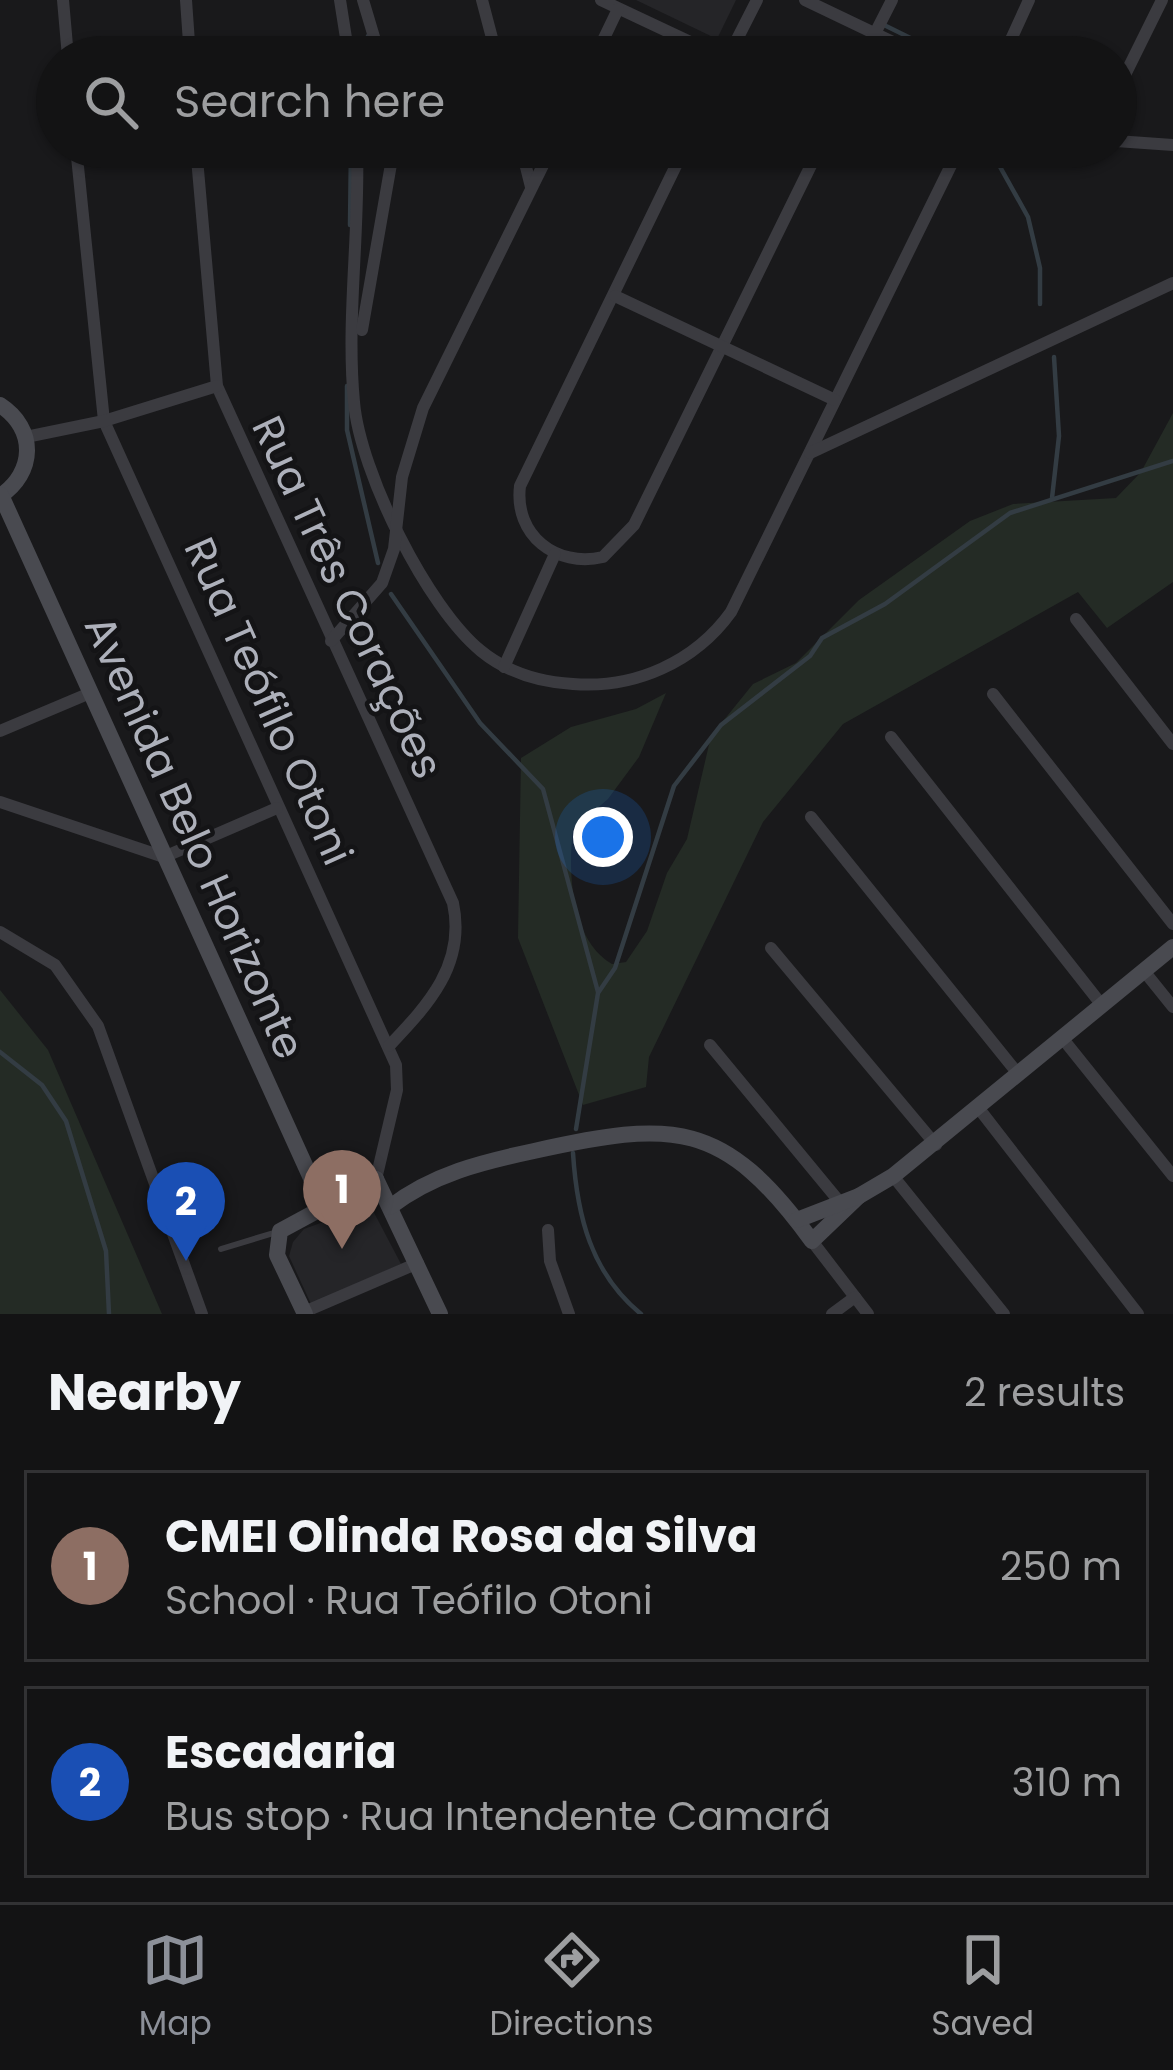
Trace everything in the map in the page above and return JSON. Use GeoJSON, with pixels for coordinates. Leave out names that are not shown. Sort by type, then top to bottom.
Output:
{"type":"FeatureCollection","features":[{"type":"Feature","properties":{"kind":"street"},"geometry":{"type":"LineString","coordinates":[[63,0],[66,36]]}},
{"type":"Feature","properties":{"kind":"street"},"geometry":{"type":"LineString","coordinates":[[185,0],[188,36]]}},
{"type":"Feature","properties":{"kind":"street"},"geometry":{"type":"LineString","coordinates":[[340,0],[346,36]]}},
{"type":"Feature","properties":{"kind":"street"},"geometry":{"type":"LineString","coordinates":[[363,0],[374,36]]}},
{"type":"Feature","properties":{"kind":"street"},"geometry":{"type":"LineString","coordinates":[[482,0],[491,36]]}},
{"type":"Feature","properties":{"kind":"street"},"geometry":{"type":"LineString","coordinates":[[601,0],[678,36]]}},
{"type":"Feature","properties":{"kind":"street"},"geometry":{"type":"LineString","coordinates":[[737,36],[757,0]]}},
{"type":"Feature","properties":{"kind":"street"},"geometry":{"type":"LineString","coordinates":[[805,0],[881,36]]}},
{"type":"Feature","properties":{"kind":"street"},"geometry":{"type":"LineString","coordinates":[[874,36],[892,0]]}},
{"type":"Feature","properties":{"kind":"street"},"geometry":{"type":"LineString","coordinates":[[1013,36],[1029,0]]}},
{"type":"Feature","properties":{"kind":"street"},"geometry":{"type":"LineString","coordinates":[[1137,51],[1162,0]]}},
{"type":"Feature","properties":{"kind":"street"},"geometry":{"type":"LineString","coordinates":[[605,36],[618,9]]}},
{"type":"Feature","properties":{"kind":"street"},"geometry":{"type":"LineString","coordinates":[[1137,142],[1173,145]]}},
{"type":"Feature","properties":{"kind":"street","name":"Rua Teófilo Otoni"},"geometry":{"type":"LineString","coordinates":[[78,168],[104,421],[389,1046],[397,1090],[376,1178]]}},
{"type":"Feature","properties":{"kind":"street","name":"Rua Três Corações"},"geometry":{"type":"LineString","coordinates":[[198,168],[217,386],[456,917],[455,944],[442,984],[389,1046]]}},
{"type":"Feature","properties":{"kind":"street"},"geometry":{"type":"LineString","coordinates":[[358,168],[354,402],[361,436],[398,529],[446,614],[511,671],[587,685],[639,679],[710,638],[742,593],[950,168]]}},
{"type":"Feature","properties":{"kind":"street"},"geometry":{"type":"LineString","coordinates":[[356,361],[390,168]]}},
{"type":"Feature","properties":{"kind":"street"},"geometry":{"type":"LineString","coordinates":[[526,168],[532,188]]}},
{"type":"Feature","properties":{"kind":"street"},"geometry":{"type":"LineString","coordinates":[[331,641],[382,584],[398,529],[402,477],[423,408],[542,168]]}},
{"type":"Feature","properties":{"kind":"street"},"geometry":{"type":"LineString","coordinates":[[676,168],[520,486],[520,514],[528,531],[555,554],[590,560],[625,538],[810,168]]}},
{"type":"Feature","properties":{"kind":"street"},"geometry":{"type":"LineString","coordinates":[[809,453],[1173,283]]}},
{"type":"Feature","properties":{"kind":"street"},"geometry":{"type":"LineString","coordinates":[[615,296],[835,400]]}},
{"type":"Feature","properties":{"kind":"street"},"geometry":{"type":"LineString","coordinates":[[26,437],[104,421],[217,386]]}},
{"type":"Feature","properties":{"kind":"street"},"geometry":{"type":"LineString","coordinates":[[0,405],[16,417],[26,437],[21,477],[1,496]]}},
{"type":"Feature","properties":{"kind":"street","name":"Avenida Belo Horizonte"},"geometry":{"type":"LineString","coordinates":[[1,496],[324,1207]]}},
{"type":"Feature","properties":{"kind":"street"},"geometry":{"type":"LineString","coordinates":[[511,671],[555,554]]}},
{"type":"Feature","properties":{"kind":"street"},"geometry":{"type":"LineString","coordinates":[[1076,619],[1173,744]]}},
{"type":"Feature","properties":{"kind":"street"},"geometry":{"type":"LineString","coordinates":[[0,731],[90,693]]}},
{"type":"Feature","properties":{"kind":"street"},"geometry":{"type":"LineString","coordinates":[[993,694],[1173,924]]}},
{"type":"Feature","properties":{"kind":"street"},"geometry":{"type":"LineString","coordinates":[[891,737],[1101,1004]]}},
{"type":"Feature","properties":{"kind":"street"},"geometry":{"type":"LineString","coordinates":[[0,802],[164,857],[277,808]]}},
{"type":"Feature","properties":{"kind":"street"},"geometry":{"type":"LineString","coordinates":[[811,817],[1019,1075]]}},
{"type":"Feature","properties":{"kind":"street"},"geometry":{"type":"LineString","coordinates":[[0,932],[55,965],[98,1026],[202,1314]]}},
{"type":"Feature","properties":{"kind":"street"},"geometry":{"type":"LineString","coordinates":[[797,1220],[849,1203],[936,1145],[1173,947]]}},
{"type":"Feature","properties":{"kind":"street"},"geometry":{"type":"LineString","coordinates":[[771,949],[936,1145]]}},
{"type":"Feature","properties":{"kind":"street"},"geometry":{"type":"LineString","coordinates":[[1144,971],[1173,1007]]}},
{"type":"Feature","properties":{"kind":"street"},"geometry":{"type":"LineString","coordinates":[[1063,1039],[1173,1176]]}},
{"type":"Feature","properties":{"kind":"street"},"geometry":{"type":"LineString","coordinates":[[710,1045],[849,1203]]}},
{"type":"Feature","properties":{"kind":"street"},"geometry":{"type":"LineString","coordinates":[[980,1110],[1138,1314]]}},
{"type":"Feature","properties":{"kind":"street"},"geometry":{"type":"LineString","coordinates":[[418,1263],[304,1313],[277,1255],[284,1227],[376,1178],[421,1183],[604,1134],[656,1130],[697,1139],[742,1163],[797,1220],[868,1314]]}},
{"type":"Feature","properties":{"kind":"street"},"geometry":{"type":"LineString","coordinates":[[893,1176],[1004,1314]]}},
{"type":"Feature","properties":{"kind":"street"},"geometry":{"type":"LineString","coordinates":[[376,1178],[440,1314]]}},
{"type":"Feature","properties":{"kind":"street"},"geometry":{"type":"LineString","coordinates":[[390,1207],[421,1183]]}},
{"type":"Feature","properties":{"kind":"street"},"geometry":{"type":"LineString","coordinates":[[351,1192],[373,1194],[390,1207]]}},
{"type":"Feature","properties":{"kind":"street"},"geometry":{"type":"LineString","coordinates":[[812,1241],[849,1203]]}},
{"type":"Feature","properties":{"kind":"street"},"geometry":{"type":"LineString","coordinates":[[548,1230],[550,1261],[569,1314]]}},
{"type":"Feature","properties":{"kind":"street"},"geometry":{"type":"LineString","coordinates":[[832,1314],[855,1297]]}},
{"type":"Feature","properties":{"kind":"lane"},"geometry":{"type":"LineString","coordinates":[[221,1249],[284,1227]]}},
{"type":"Feature","properties":{"kind":"shaded area"},"geometry":{"type":"Polygon","coordinates":[[[636,0],[736,0],[718,36],[636,0]]]}},
{"type":"Feature","properties":{"kind":"shaded area"},"geometry":{"type":"Polygon","coordinates":[[[1173,413],[1173,582],[1107,628],[1078,592],[843,724],[763,822],[649,1057],[646,1087],[583,1105],[518,938],[521,758],[571,727],[636,709],[666,693],[639,757],[608,799],[573,829],[572,884],[580,922],[598,953],[612,964],[626,962],[647,931],[667,873],[687,839],[711,736],[753,684],[796,663],[859,600],[970,521],[1013,504],[1116,498],[1141,472],[1173,413]]]}},
{"type":"Feature","properties":{"kind":"shaded area"},"geometry":{"type":"Polygon","coordinates":[[[0,990],[48,1050],[162,1314],[0,1314],[0,990]]]}},
{"type":"Feature","properties":{"kind":"shaded area"},"geometry":{"type":"Polygon","coordinates":[[[370,1205],[401,1264],[311,1304],[289,1256],[293,1242],[304,1229],[370,1205]]]}},
{"type":"Feature","properties":{"kind":"waterway"},"geometry":{"type":"LineString","coordinates":[[884,25],[906,36]]}},
{"type":"Feature","properties":{"kind":"waterway"},"geometry":{"type":"LineString","coordinates":[[350,225],[351,168]]}},
{"type":"Feature","properties":{"kind":"waterway"},"geometry":{"type":"LineString","coordinates":[[1001,168],[1028,217],[1040,268],[1040,304]]}},
{"type":"Feature","properties":{"kind":"waterway"},"geometry":{"type":"LineString","coordinates":[[1052,498],[1059,436],[1054,357]]}},
{"type":"Feature","properties":{"kind":"waterway"},"geometry":{"type":"LineString","coordinates":[[347,386],[347,430],[378,563]]}},
{"type":"Feature","properties":{"kind":"waterway"},"geometry":{"type":"LineString","coordinates":[[576,1129],[598,993],[615,968],[674,786],[721,725],[810,656],[822,638],[885,604],[1010,513],[1173,461]]}},
{"type":"Feature","properties":{"kind":"waterway"},"geometry":{"type":"LineString","coordinates":[[391,594],[480,723],[543,789],[598,992]]}},
{"type":"Feature","properties":{"kind":"waterway"},"geometry":{"type":"LineString","coordinates":[[0,1052],[42,1085],[66,1121],[106,1251],[109,1314]]}},
{"type":"Feature","properties":{"kind":"waterway"},"geometry":{"type":"LineString","coordinates":[[573,1153],[578,1199],[590,1242],[610,1280],[641,1314]]}},
{"type":"Feature","properties":{"kind":"place","name":"CMEI Olinda Rosa da Silva"},"geometry":{"type":"Point","coordinates":[342,1249]}},
{"type":"Feature","properties":{"kind":"place","name":"Escadaria"},"geometry":{"type":"Point","coordinates":[186,1261]}}]}
